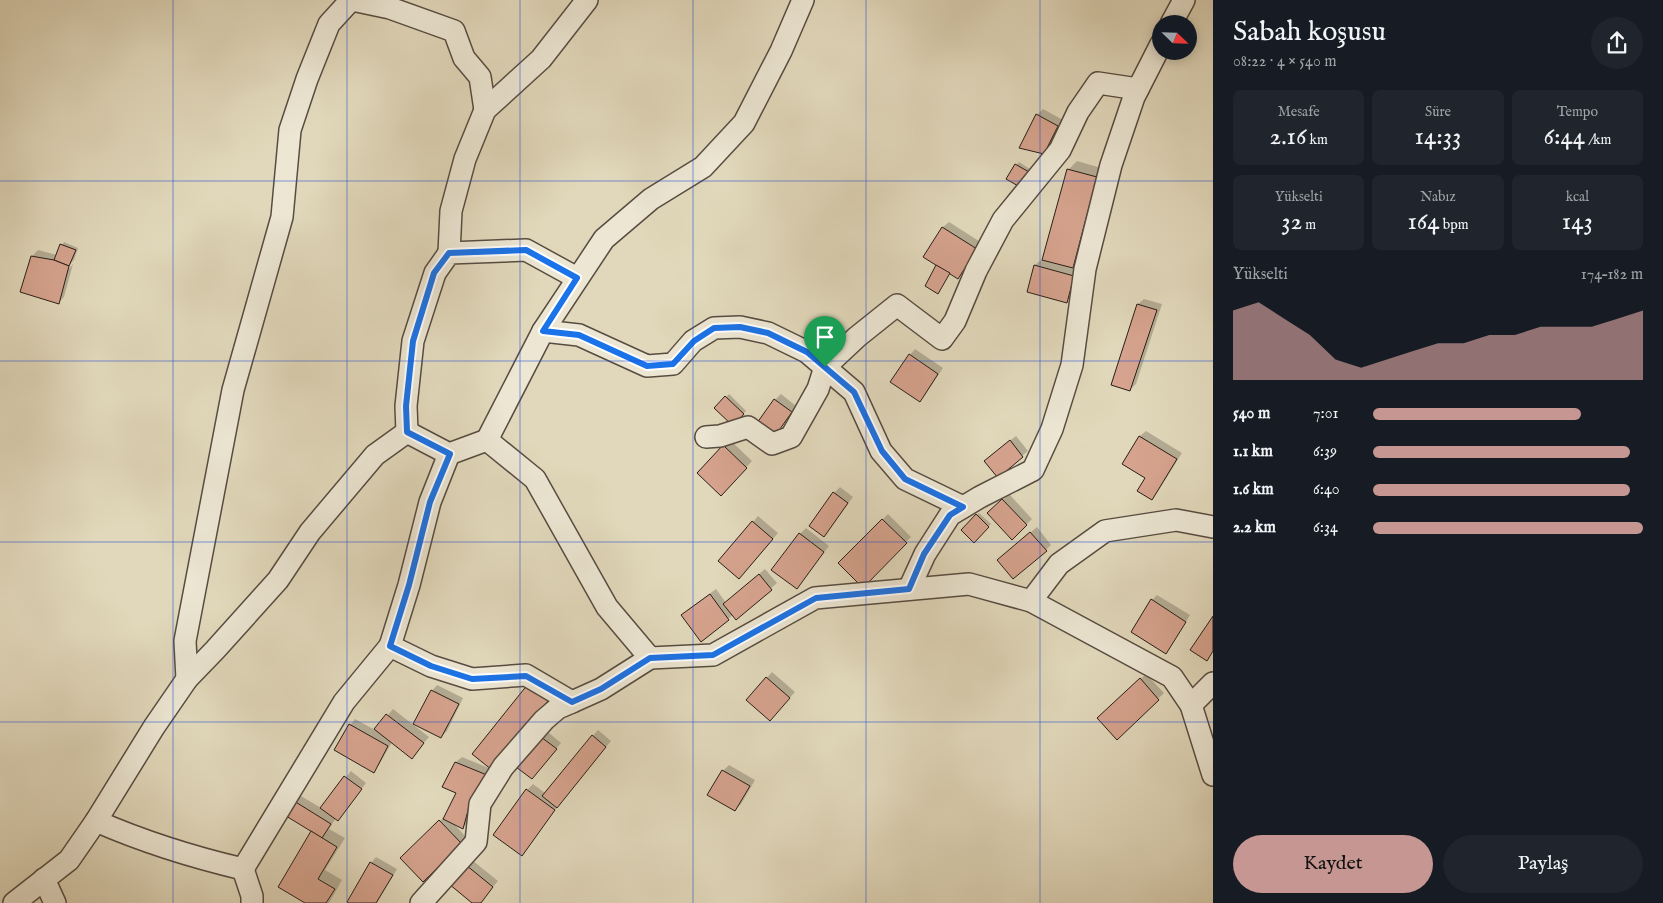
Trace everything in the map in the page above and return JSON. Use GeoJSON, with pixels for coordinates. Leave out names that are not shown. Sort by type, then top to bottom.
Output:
{"type":"FeatureCollection","features":[{"type":"Feature","properties":{"kind":"street"},"geometry":{"type":"LineString","coordinates":[[187,679],[185,641],[233,390],[282,217],[290,130],[307,79],[329,24],[351,0],[390,8],[454,31],[464,58],[480,77],[485,110]]}},
{"type":"Feature","properties":{"kind":"street"},"geometry":{"type":"LineString","coordinates":[[407,432],[406,406],[413,341],[434,273],[449,253],[451,211],[465,159],[485,110],[541,59],[586,0]]}},
{"type":"Feature","properties":{"kind":"street"},"geometry":{"type":"LineString","coordinates":[[252,903],[252,896],[243,869],[344,702],[390,646],[409,585],[430,502],[450,454],[487,440],[543,331],[604,238],[651,199],[703,167],[744,124],[781,51],[803,0]]}},
{"type":"Feature","properties":{"kind":"street"},"geometry":{"type":"LineString","coordinates":[[1176,15],[1184,0]]}},
{"type":"Feature","properties":{"kind":"street"},"geometry":{"type":"LineString","coordinates":[[909,589],[924,554],[950,515],[1032,470],[1052,429],[1072,365],[1086,269],[1111,165],[1138,89],[1153,60]]}},
{"type":"Feature","properties":{"kind":"street"},"geometry":{"type":"LineString","coordinates":[[706,436],[720,436],[748,427],[772,444],[791,437],[818,389],[825,367],[857,337],[897,305],[942,340],[955,321],[976,271],[1003,220],[1060,150],[1078,112],[1098,83],[1138,89]]}},
{"type":"Feature","properties":{"kind":"street"},"geometry":{"type":"LineString","coordinates":[[449,253],[526,250],[577,278]]}},
{"type":"Feature","properties":{"kind":"street"},"geometry":{"type":"LineString","coordinates":[[543,331],[579,335],[647,366],[673,364],[694,341],[714,328],[740,327],[768,333],[807,352],[854,392],[882,451],[905,479],[963,507]]}},
{"type":"Feature","properties":{"kind":"street"},"geometry":{"type":"LineString","coordinates":[[14,903],[69,860],[96,821],[154,726],[187,679],[278,580],[310,532],[375,455],[407,432]]}},
{"type":"Feature","properties":{"kind":"street"},"geometry":{"type":"LineString","coordinates":[[407,432],[450,454]]}},
{"type":"Feature","properties":{"kind":"street"},"geometry":{"type":"LineString","coordinates":[[487,440],[535,479],[607,607],[650,658]]}},
{"type":"Feature","properties":{"kind":"street"},"geometry":{"type":"LineString","coordinates":[[1031,601],[1058,564],[1105,531],[1176,520],[1213,527]]}},
{"type":"Feature","properties":{"kind":"street"},"geometry":{"type":"LineString","coordinates":[[421,903],[476,842],[480,804],[503,767],[544,720],[558,708],[601,689],[650,658],[713,655],[816,598],[969,584],[1031,601],[1172,677],[1191,705],[1213,775]]}},
{"type":"Feature","properties":{"kind":"street"},"geometry":{"type":"LineString","coordinates":[[390,646],[431,666],[472,679],[526,676],[572,702]]}},
{"type":"Feature","properties":{"kind":"street"},"geometry":{"type":"LineString","coordinates":[[1191,705],[1213,683]]}},
{"type":"Feature","properties":{"kind":"street"},"geometry":{"type":"LineString","coordinates":[[96,821],[130,836],[184,854],[243,869]]}},
{"type":"Feature","properties":{"kind":"street"},"geometry":{"type":"LineString","coordinates":[[44,879],[55,903]]}},
{"type":"Feature","properties":{"kind":"building"},"geometry":{"type":"Polygon","coordinates":[[[1036,114],[1058,126],[1044,154],[1019,148],[1036,114]]]}},
{"type":"Feature","properties":{"kind":"building"},"geometry":{"type":"Polygon","coordinates":[[[1015,164],[1029,172],[1020,187],[1006,179],[1015,164]]]}},
{"type":"Feature","properties":{"kind":"building"},"geometry":{"type":"Polygon","coordinates":[[[1067,169],[1097,177],[1073,268],[1042,260],[1067,169]]]}},
{"type":"Feature","properties":{"kind":"building"},"geometry":{"type":"Polygon","coordinates":[[[942,227],[977,249],[958,279],[923,257],[942,227]]]}},
{"type":"Feature","properties":{"kind":"building"},"geometry":{"type":"Polygon","coordinates":[[[60,244],[76,250],[69,266],[54,260],[60,244]]]}},
{"type":"Feature","properties":{"kind":"building"},"geometry":{"type":"Polygon","coordinates":[[[31,256],[54,260],[69,266],[59,304],[20,292],[31,256]]]}},
{"type":"Feature","properties":{"kind":"building"},"geometry":{"type":"Polygon","coordinates":[[[936,265],[950,273],[938,294],[925,286],[936,265]]]}},
{"type":"Feature","properties":{"kind":"building"},"geometry":{"type":"Polygon","coordinates":[[[1034,265],[1074,276],[1067,303],[1027,292],[1034,265]]]}},
{"type":"Feature","properties":{"kind":"building"},"geometry":{"type":"Polygon","coordinates":[[[1137,304],[1157,310],[1130,391],[1111,385],[1137,304]]]}},
{"type":"Feature","properties":{"kind":"building"},"geometry":{"type":"Polygon","coordinates":[[[909,354],[938,374],[920,402],[890,382],[909,354]]]}},
{"type":"Feature","properties":{"kind":"building"},"geometry":{"type":"Polygon","coordinates":[[[725,396],[744,414],[733,426],[714,408],[725,396]]]}},
{"type":"Feature","properties":{"kind":"building"},"geometry":{"type":"Polygon","coordinates":[[[774,399],[792,412],[775,436],[757,423],[774,399]]]}},
{"type":"Feature","properties":{"kind":"building"},"geometry":{"type":"Polygon","coordinates":[[[1139,436],[1177,459],[1152,500],[1137,491],[1145,478],[1122,464],[1139,436]]]}},
{"type":"Feature","properties":{"kind":"building"},"geometry":{"type":"Polygon","coordinates":[[[1010,440],[1023,457],[998,478],[984,461],[1010,440]]]}},
{"type":"Feature","properties":{"kind":"building"},"geometry":{"type":"Polygon","coordinates":[[[723,445],[747,468],[721,496],[697,473],[723,445]]]}},
{"type":"Feature","properties":{"kind":"building"},"geometry":{"type":"Polygon","coordinates":[[[833,492],[848,503],[824,537],[809,526],[833,492]]]}},
{"type":"Feature","properties":{"kind":"building"},"geometry":{"type":"Polygon","coordinates":[[[1002,499],[1027,525],[1012,540],[987,513],[1002,499]]]}},
{"type":"Feature","properties":{"kind":"building"},"geometry":{"type":"Polygon","coordinates":[[[976,514],[989,527],[974,543],[961,530],[976,514]]]}},
{"type":"Feature","properties":{"kind":"building"},"geometry":{"type":"Polygon","coordinates":[[[882,519],[907,543],[863,588],[838,563],[882,519]]]}},
{"type":"Feature","properties":{"kind":"building"},"geometry":{"type":"Polygon","coordinates":[[[752,521],[773,539],[739,579],[718,561],[752,521]]]}},
{"type":"Feature","properties":{"kind":"building"},"geometry":{"type":"Polygon","coordinates":[[[1030,532],[1047,551],[1013,579],[997,560],[1030,532]]]}},
{"type":"Feature","properties":{"kind":"building"},"geometry":{"type":"Polygon","coordinates":[[[799,533],[824,552],[797,589],[771,570],[799,533]]]}},
{"type":"Feature","properties":{"kind":"building"},"geometry":{"type":"Polygon","coordinates":[[[759,574],[772,590],[736,620],[723,604],[759,574]]]}},
{"type":"Feature","properties":{"kind":"building"},"geometry":{"type":"Polygon","coordinates":[[[710,594],[729,620],[701,642],[681,615],[710,594]]]}},
{"type":"Feature","properties":{"kind":"building"},"geometry":{"type":"Polygon","coordinates":[[[1151,599],[1186,622],[1166,654],[1131,632],[1151,599]]]}},
{"type":"Feature","properties":{"kind":"building"},"geometry":{"type":"Polygon","coordinates":[[[1213,616],[1213,651],[1207,661],[1190,650],[1213,616]]]}},
{"type":"Feature","properties":{"kind":"building"},"geometry":{"type":"Polygon","coordinates":[[[766,677],[790,698],[770,721],[746,700],[766,677]]]}},
{"type":"Feature","properties":{"kind":"building"},"geometry":{"type":"Polygon","coordinates":[[[1140,678],[1159,700],[1117,740],[1097,718],[1140,678]]]}},
{"type":"Feature","properties":{"kind":"building"},"geometry":{"type":"Polygon","coordinates":[[[528,684],[548,701],[492,770],[472,754],[528,684]]]}},
{"type":"Feature","properties":{"kind":"building"},"geometry":{"type":"Polygon","coordinates":[[[431,690],[459,704],[441,738],[413,724],[431,690]]]}},
{"type":"Feature","properties":{"kind":"building"},"geometry":{"type":"Polygon","coordinates":[[[386,714],[424,743],[412,759],[374,729],[386,714]]]}},
{"type":"Feature","properties":{"kind":"building"},"geometry":{"type":"Polygon","coordinates":[[[349,724],[388,746],[374,773],[334,750],[349,724]]]}},
{"type":"Feature","properties":{"kind":"building"},"geometry":{"type":"Polygon","coordinates":[[[592,735],[606,747],[557,808],[542,796],[592,735]]]}},
{"type":"Feature","properties":{"kind":"building"},"geometry":{"type":"Polygon","coordinates":[[[541,737],[557,749],[532,779],[516,767],[541,737]]]}},
{"type":"Feature","properties":{"kind":"building"},"geometry":{"type":"Polygon","coordinates":[[[455,762],[487,775],[470,803],[463,829],[443,819],[456,793],[442,787],[455,762]]]}},
{"type":"Feature","properties":{"kind":"building"},"geometry":{"type":"Polygon","coordinates":[[[722,770],[750,786],[735,811],[707,795],[722,770]]]}},
{"type":"Feature","properties":{"kind":"building"},"geometry":{"type":"Polygon","coordinates":[[[344,776],[362,789],[338,821],[320,808],[344,776]]]}},
{"type":"Feature","properties":{"kind":"building"},"geometry":{"type":"Polygon","coordinates":[[[526,789],[555,810],[522,856],[493,835],[526,789]]]}},
{"type":"Feature","properties":{"kind":"building"},"geometry":{"type":"Polygon","coordinates":[[[294,801],[331,824],[322,838],[286,816],[294,801]]]}},
{"type":"Feature","properties":{"kind":"building"},"geometry":{"type":"Polygon","coordinates":[[[439,820],[462,844],[423,882],[400,858],[439,820]]]}},
{"type":"Feature","properties":{"kind":"building"},"geometry":{"type":"Polygon","coordinates":[[[311,831],[337,847],[318,879],[335,889],[326,903],[305,903],[278,887],[311,831]]]}},
{"type":"Feature","properties":{"kind":"building"},"geometry":{"type":"Polygon","coordinates":[[[370,862],[393,875],[376,903],[347,902],[370,862]]]}},
{"type":"Feature","properties":{"kind":"building"},"geometry":{"type":"Polygon","coordinates":[[[466,865],[493,887],[481,903],[472,903],[449,884],[466,865]]]}},
{"type":"Feature","properties":{"kind":"route"},"geometry":{"type":"LineString","coordinates":[[526,250],[577,278],[543,331],[579,335],[647,366],[673,364],[694,341],[714,328],[740,327],[768,333],[807,352],[825,367],[854,392],[882,451],[905,479],[963,507],[950,515],[924,554],[909,589],[816,598],[713,655],[650,658],[601,689],[572,702],[526,676],[472,679],[431,666],[390,646],[409,585],[430,502],[450,454],[407,432],[406,406],[413,341],[434,273],[449,253],[526,250]]}}]}
